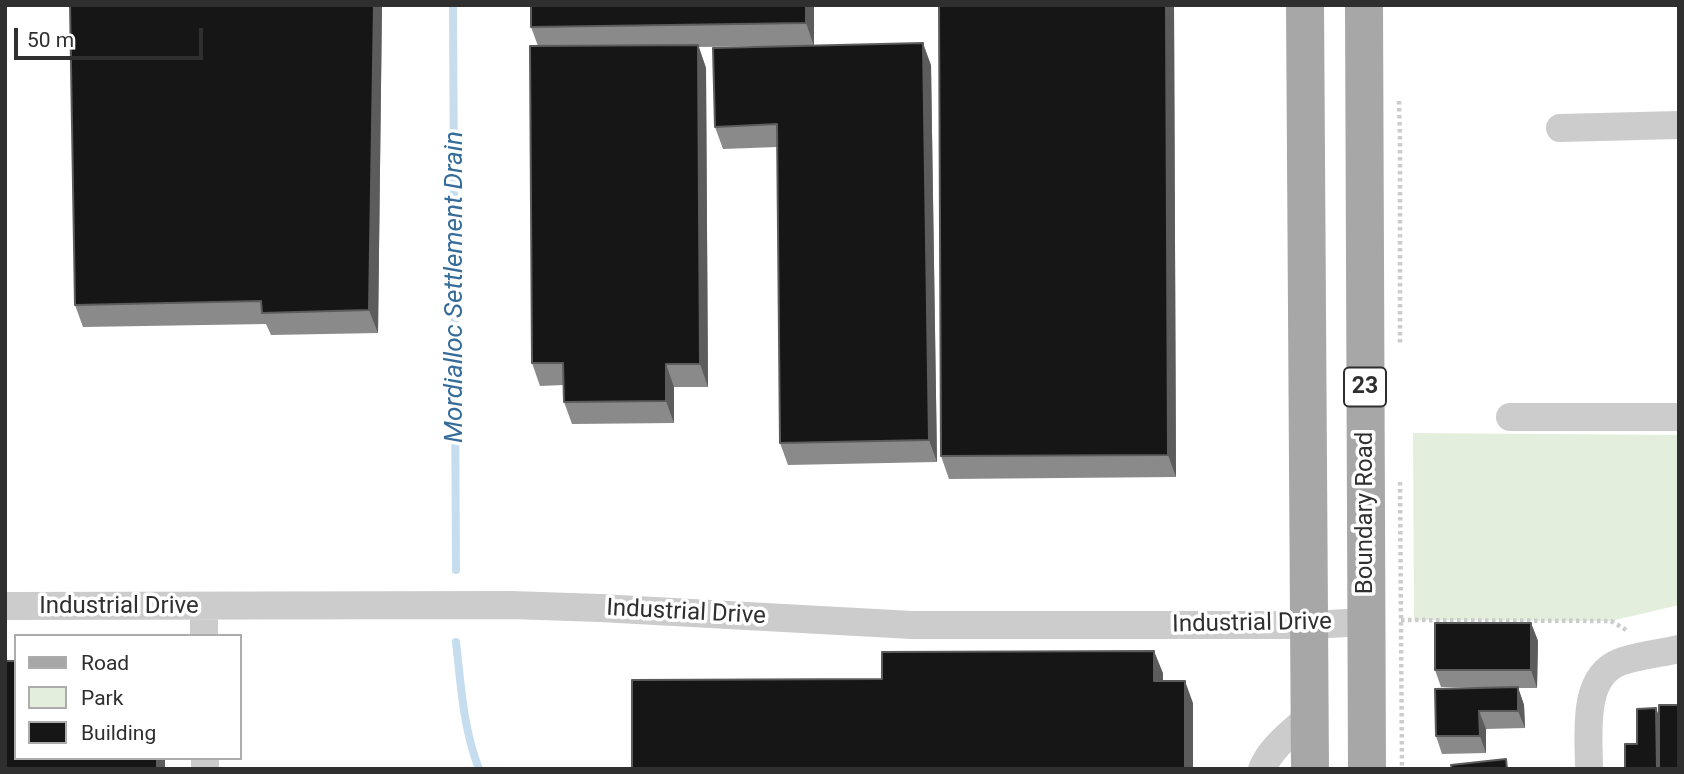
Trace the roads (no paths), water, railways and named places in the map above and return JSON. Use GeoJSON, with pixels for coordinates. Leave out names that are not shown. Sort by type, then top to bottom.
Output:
{"type":"FeatureCollection","features":[{"type":"Feature","properties":{"kind":"main road","name":"23"},"geometry":{"type":"LineString","coordinates":[[1305,5],[1310,769]]}},
{"type":"Feature","properties":{"kind":"main road","name":"Boundary Road"},"geometry":{"type":"LineString","coordinates":[[1364,5],[1383,621],[1367,769]]}},
{"type":"Feature","properties":{"kind":"street"},"geometry":{"type":"LineString","coordinates":[[1560,128],[1679,125]]}},
{"type":"Feature","properties":{"kind":"street"},"geometry":{"type":"LineString","coordinates":[[1510,417],[1679,417]]}},
{"type":"Feature","properties":{"kind":"street","name":"Industrial Drive"},"geometry":{"type":"LineString","coordinates":[[5,606],[510,605],[912,625],[1310,625],[1383,621]]}},
{"type":"Feature","properties":{"kind":"street"},"geometry":{"type":"LineString","coordinates":[[204,607],[204,634]]}},
{"type":"Feature","properties":{"kind":"street"},"geometry":{"type":"LineString","coordinates":[[1589,769],[1590,701],[1601,674],[1619,662],[1672,650]]}},
{"type":"Feature","properties":{"kind":"street"},"geometry":{"type":"LineString","coordinates":[[1262,769],[1278,745],[1310,716]]}},
{"type":"Feature","properties":{"kind":"waterway","name":"Mordialloc Settlement Drain"},"geometry":{"type":"LineString","coordinates":[[453,5],[456,570]]}},
{"type":"Feature","properties":{"kind":"waterway","name":"Mordialloc Settlement Drain"},"geometry":{"type":"LineString","coordinates":[[456,642],[466,722],[479,769]]}}]}
